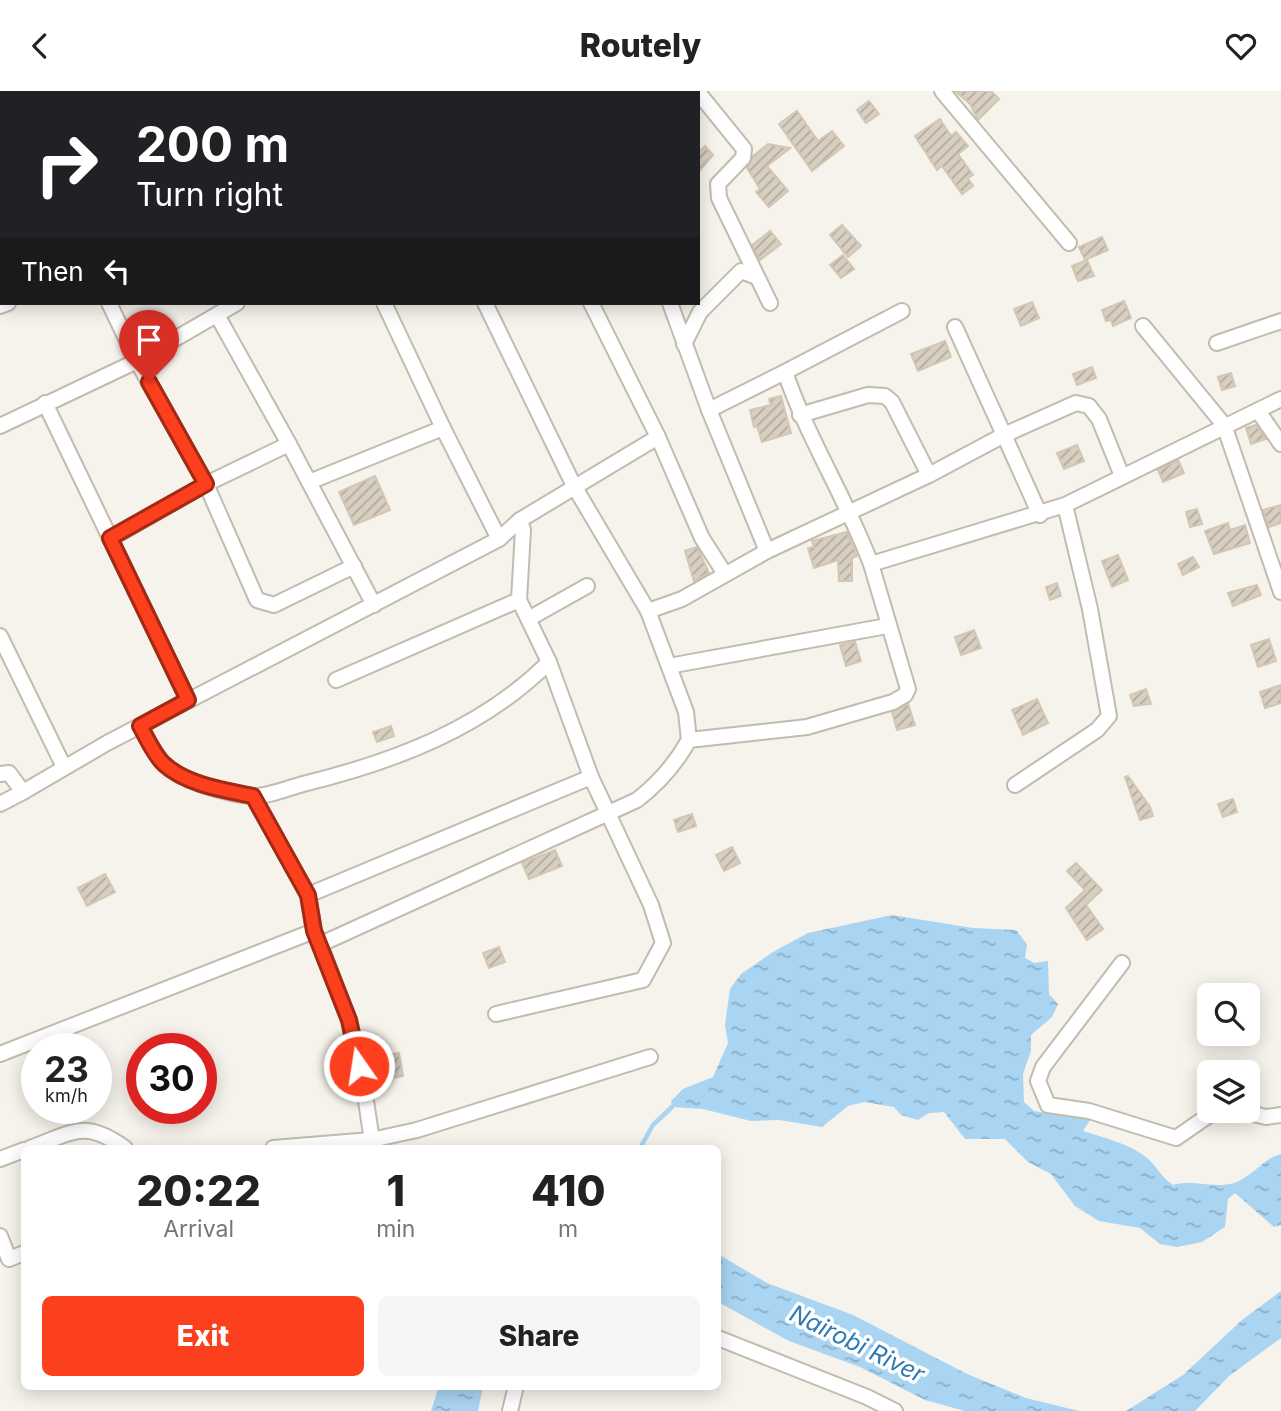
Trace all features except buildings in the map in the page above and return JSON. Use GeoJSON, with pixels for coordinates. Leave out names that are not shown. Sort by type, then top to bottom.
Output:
{"type":"FeatureCollection","features":[{"type":"Feature","properties":{"kind":"street"},"geometry":{"type":"LineString","coordinates":[[942,91],[1069,243]]}},
{"type":"Feature","properties":{"kind":"street"},"geometry":{"type":"LineString","coordinates":[[700,95],[744,149],[743,158],[718,184],[719,198],[769,303]]}},
{"type":"Feature","properties":{"kind":"street"},"geometry":{"type":"LineString","coordinates":[[684,344],[700,313],[741,271],[757,277]]}},
{"type":"Feature","properties":{"kind":"street"},"geometry":{"type":"LineString","coordinates":[[110,305],[137,361],[206,484],[257,600],[274,605],[354,566]]}},
{"type":"Feature","properties":{"kind":"street"},"geometry":{"type":"LineString","coordinates":[[0,426],[137,361],[234,305]]}},
{"type":"Feature","properties":{"kind":"street"},"geometry":{"type":"LineString","coordinates":[[385,305],[499,539]]}},
{"type":"Feature","properties":{"kind":"street"},"geometry":{"type":"LineString","coordinates":[[593,305],[702,538],[725,575]]}},
{"type":"Feature","properties":{"kind":"street"},"geometry":{"type":"LineString","coordinates":[[671,305],[709,410],[767,551]]}},
{"type":"Feature","properties":{"kind":"street"},"geometry":{"type":"LineString","coordinates":[[0,1054],[318,937],[610,815],[658,784],[677,761],[689,740],[686,712],[648,611],[574,486],[487,306]]}},
{"type":"Feature","properties":{"kind":"street"},"geometry":{"type":"LineString","coordinates":[[709,410],[902,311]]}},
{"type":"Feature","properties":{"kind":"street"},"geometry":{"type":"LineString","coordinates":[[217,315],[374,605]]}},
{"type":"Feature","properties":{"kind":"street"},"geometry":{"type":"LineString","coordinates":[[1217,343],[1281,321]]}},
{"type":"Feature","properties":{"kind":"street"},"geometry":{"type":"LineString","coordinates":[[1143,326],[1224,425],[1281,592]]}},
{"type":"Feature","properties":{"kind":"street"},"geometry":{"type":"LineString","coordinates":[[955,327],[1040,515]]}},
{"type":"Feature","properties":{"kind":"street"},"geometry":{"type":"LineString","coordinates":[[689,740],[807,727],[905,695],[908,689],[887,627],[871,564],[852,513],[800,415],[785,372]]}},
{"type":"Feature","properties":{"kind":"street"},"geometry":{"type":"LineString","coordinates":[[800,415],[868,395],[885,396],[892,402],[929,475]]}},
{"type":"Feature","properties":{"kind":"street"},"geometry":{"type":"LineString","coordinates":[[871,564],[1040,515],[1065,505],[1281,399]]}},
{"type":"Feature","properties":{"kind":"street"},"geometry":{"type":"LineString","coordinates":[[45,403],[188,700]]}},
{"type":"Feature","properties":{"kind":"street"},"geometry":{"type":"LineString","coordinates":[[648,611],[682,599],[767,551],[852,513],[1004,435],[1076,403],[1089,405],[1099,419],[1122,476]]}},
{"type":"Feature","properties":{"kind":"street"},"geometry":{"type":"LineString","coordinates":[[1258,411],[1281,444]]}},
{"type":"Feature","properties":{"kind":"street"},"geometry":{"type":"LineString","coordinates":[[309,482],[443,428]]}},
{"type":"Feature","properties":{"kind":"street"},"geometry":{"type":"LineString","coordinates":[[0,804],[188,700],[499,539],[520,520],[657,437]]}},
{"type":"Feature","properties":{"kind":"street"},"geometry":{"type":"LineString","coordinates":[[110,538],[206,484],[289,444]]}},
{"type":"Feature","properties":{"kind":"street"},"geometry":{"type":"LineString","coordinates":[[1015,785],[1097,730],[1109,716],[1090,609],[1065,505]]}},
{"type":"Feature","properties":{"kind":"street"},"geometry":{"type":"LineString","coordinates":[[496,1014],[643,980],[663,943],[650,905],[591,777],[530,618],[519,600],[523,530],[520,520]]}},
{"type":"Feature","properties":{"kind":"street"},"geometry":{"type":"LineString","coordinates":[[530,618],[587,586]]}},
{"type":"Feature","properties":{"kind":"street"},"geometry":{"type":"LineString","coordinates":[[336,680],[519,600]]}},
{"type":"Feature","properties":{"kind":"street"},"geometry":{"type":"LineString","coordinates":[[669,666],[887,627]]}},
{"type":"Feature","properties":{"kind":"street"},"geometry":{"type":"LineString","coordinates":[[0,636],[64,768]]}},
{"type":"Feature","properties":{"kind":"street"},"geometry":{"type":"LineString","coordinates":[[140,726],[163,763],[180,775],[211,787],[253,796],[351,773],[452,734],[525,685],[548,662]]}},
{"type":"Feature","properties":{"kind":"street"},"geometry":{"type":"LineString","coordinates":[[0,773],[9,773],[23,792]]}},
{"type":"Feature","properties":{"kind":"street"},"geometry":{"type":"LineString","coordinates":[[308,895],[591,777]]}},
{"type":"Feature","properties":{"kind":"street"},"geometry":{"type":"LineString","coordinates":[[253,796],[308,895],[318,937],[349,1020],[364,1088],[372,1144]]}},
{"type":"Feature","properties":{"kind":"street"},"geometry":{"type":"LineString","coordinates":[[1122,963],[1043,1067],[1038,1081],[1048,1105],[1089,1111],[1176,1138],[1198,1123]]}},
{"type":"Feature","properties":{"kind":"street"},"geometry":{"type":"LineString","coordinates":[[347,1145],[372,1144],[650,1057]]}},
{"type":"Feature","properties":{"kind":"street"},"geometry":{"type":"LineString","coordinates":[[1260,1116],[1281,1115]]}},
{"type":"Feature","properties":{"kind":"street"},"geometry":{"type":"LineString","coordinates":[[40,1145],[92,1129],[120,1145]]}},
{"type":"Feature","properties":{"kind":"street"},"geometry":{"type":"LineString","coordinates":[[0,1159],[21,1151]]}},
{"type":"Feature","properties":{"kind":"street"},"geometry":{"type":"LineString","coordinates":[[0,1236],[9,1259],[21,1254]]}},
{"type":"Feature","properties":{"kind":"street"},"geometry":{"type":"LineString","coordinates":[[721,1339],[867,1397],[895,1411]]}},
{"type":"Feature","properties":{"kind":"street"},"geometry":{"type":"LineString","coordinates":[[510,1411],[515,1390]]}},
{"type":"Feature","properties":{"kind":"water"},"geometry":{"type":"Polygon","coordinates":[[[892,915],[973,928],[1016,930],[1027,944],[1025,958],[1034,963],[1048,961],[1049,994],[1058,1004],[1052,1017],[1031,1035],[1031,1051],[1023,1074],[1024,1102],[1034,1111],[1090,1120],[1083,1131],[1116,1141],[1139,1152],[1173,1185],[1234,1183],[1281,1154],[1281,1225],[1274,1227],[1235,1193],[1228,1199],[1225,1227],[1202,1242],[1177,1247],[1160,1244],[1140,1228],[1099,1221],[1075,1206],[1051,1174],[1028,1162],[1005,1139],[965,1139],[944,1112],[929,1113],[918,1120],[901,1115],[894,1107],[864,1102],[848,1106],[822,1127],[779,1120],[751,1121],[703,1109],[672,1107],[671,1101],[683,1089],[713,1077],[728,1043],[725,1025],[730,989],[741,974],[808,933],[892,915]]]}},
{"type":"Feature","properties":{"kind":"water","name":"Nairobi River"},"geometry":{"type":"Polygon","coordinates":[[[721,1256],[767,1283],[853,1315],[967,1374],[1026,1398],[1079,1411],[965,1411],[925,1400],[860,1367],[789,1341],[721,1304],[721,1256]]]}},
{"type":"Feature","properties":{"kind":"water"},"geometry":{"type":"Polygon","coordinates":[[[1281,1291],[1281,1338],[1229,1376],[1195,1411],[1126,1411],[1183,1375],[1242,1320],[1281,1291]]]}},
{"type":"Feature","properties":{"kind":"water"},"geometry":{"type":"Polygon","coordinates":[[[438,1390],[482,1390],[478,1411],[431,1411],[438,1390]]]}},
{"type":"Feature","properties":{"kind":"waterway"},"geometry":{"type":"LineString","coordinates":[[642,1145],[653,1125],[672,1107]]}},
{"type":"Feature","properties":{"kind":"route"},"geometry":{"type":"LineString","coordinates":[[149,382],[206,484],[110,538],[188,700],[140,726],[163,763],[180,775],[211,787],[253,796],[308,895],[314,931],[349,1020],[359,1066]]}}]}
